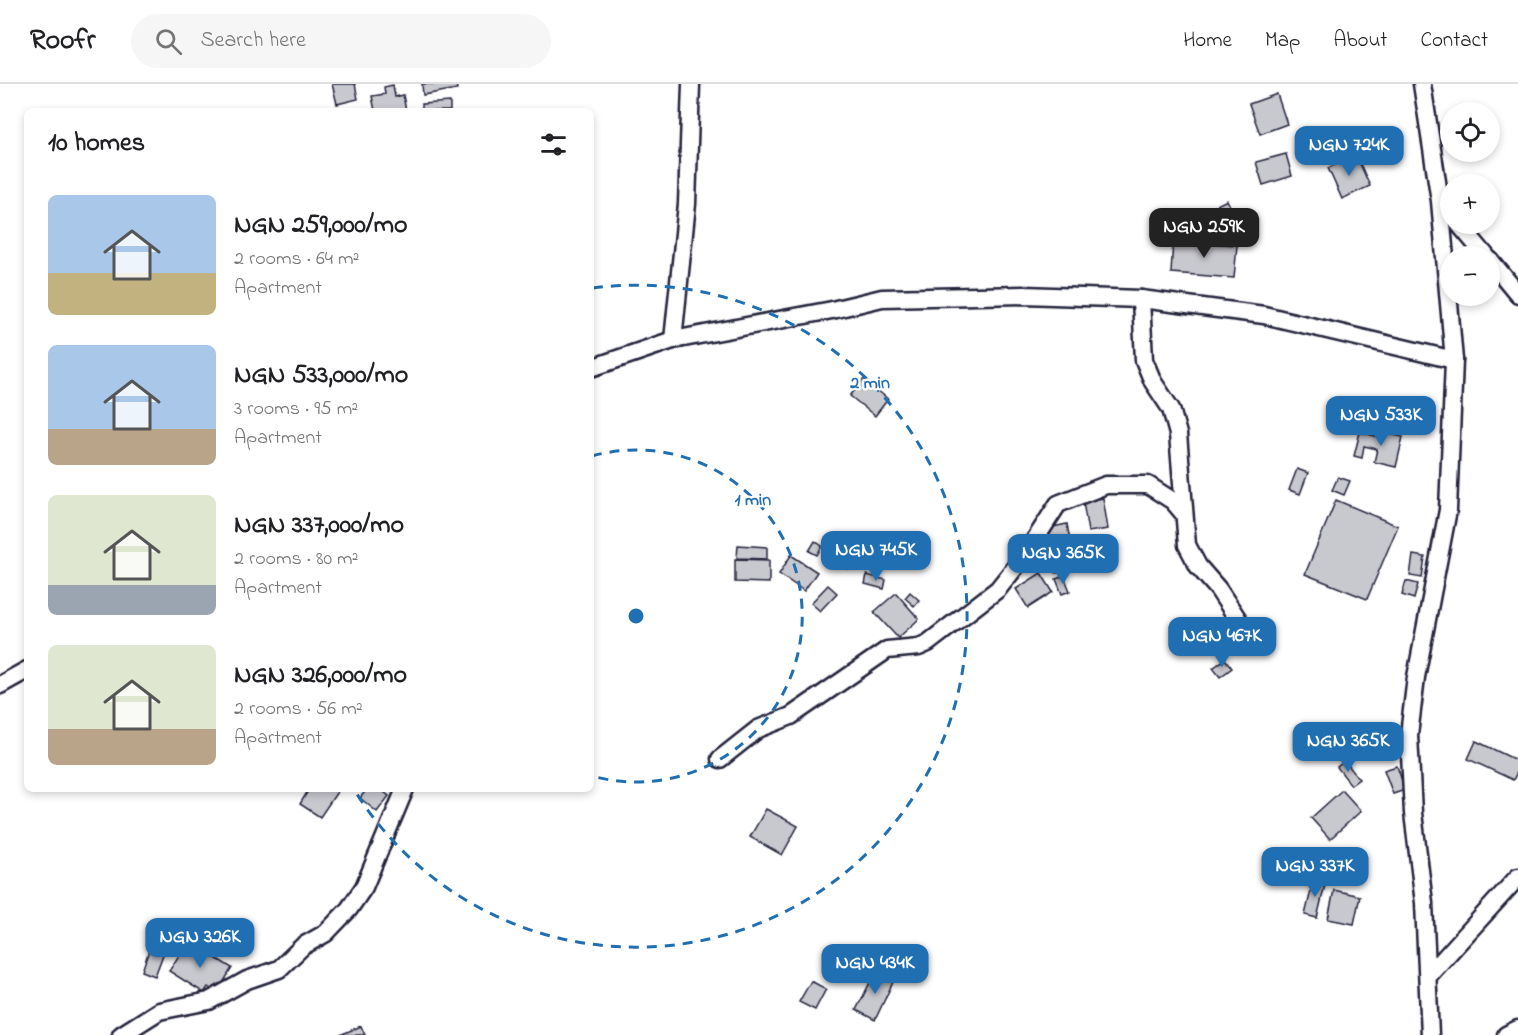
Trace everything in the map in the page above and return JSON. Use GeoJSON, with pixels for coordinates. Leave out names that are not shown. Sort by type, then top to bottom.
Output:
{"type":"FeatureCollection","features":[{"type":"Feature","properties":{"kind":"street"},"geometry":{"type":"LineString","coordinates":[[673,340],[687,204],[691,84]]}},
{"type":"Feature","properties":{"kind":"street"},"geometry":{"type":"LineString","coordinates":[[1422,84],[1440,181]]}},
{"type":"Feature","properties":{"kind":"street"},"geometry":{"type":"LineString","coordinates":[[1430,1035],[1424,903],[1413,813],[1409,735],[1416,677],[1448,510],[1454,360],[1447,234]]}},
{"type":"Feature","properties":{"kind":"street"},"geometry":{"type":"LineString","coordinates":[[1467,234],[1478,246]]}},
{"type":"Feature","properties":{"kind":"street"},"geometry":{"type":"LineString","coordinates":[[1500,272],[1518,294]]}},
{"type":"Feature","properties":{"kind":"street"},"geometry":{"type":"LineString","coordinates":[[594,367],[673,340],[832,310],[882,297],[1024,294],[1141,299],[1264,315],[1454,360]]}},
{"type":"Feature","properties":{"kind":"street"},"geometry":{"type":"LineString","coordinates":[[1141,299],[1144,360],[1153,382],[1171,409],[1178,434],[1186,545],[1198,566],[1218,589],[1249,636]]}},
{"type":"Feature","properties":{"kind":"street"},"geometry":{"type":"LineString","coordinates":[[720,759],[758,729],[792,716],[887,650],[919,647],[928,643],[998,589],[1025,555],[1058,504],[1106,485],[1148,485],[1173,501],[1184,514]]}},
{"type":"Feature","properties":{"kind":"street"},"geometry":{"type":"LineString","coordinates":[[0,684],[24,672]]}},
{"type":"Feature","properties":{"kind":"street"},"geometry":{"type":"LineString","coordinates":[[121,1035],[159,1011],[209,1000],[247,980],[272,972],[303,946],[326,933],[349,909],[364,887],[404,792]]}},
{"type":"Feature","properties":{"kind":"street"},"geometry":{"type":"LineString","coordinates":[[1429,975],[1518,877]]}},
{"type":"Feature","properties":{"kind":"street"},"geometry":{"type":"LineString","coordinates":[[1506,1035],[1518,1029]]}},
{"type":"Feature","properties":{"kind":"building"},"geometry":{"type":"Polygon","coordinates":[[[332,84],[355,84],[358,99],[337,104],[332,84]]]}},
{"type":"Feature","properties":{"kind":"building"},"geometry":{"type":"Polygon","coordinates":[[[422,84],[456,84],[457,89],[423,95],[422,84]]]}},
{"type":"Feature","properties":{"kind":"building"},"geometry":{"type":"Polygon","coordinates":[[[393,85],[395,97],[403,95],[405,108],[374,108],[372,96],[385,94],[384,87],[393,85]]]}},
{"type":"Feature","properties":{"kind":"building"},"geometry":{"type":"Polygon","coordinates":[[[1277,94],[1287,124],[1260,134],[1249,104],[1277,94]]]}},
{"type":"Feature","properties":{"kind":"building"},"geometry":{"type":"Polygon","coordinates":[[[450,102],[450,108],[422,108],[422,104],[450,102]]]}},
{"type":"Feature","properties":{"kind":"building"},"geometry":{"type":"Polygon","coordinates":[[[1286,154],[1292,176],[1263,185],[1256,162],[1286,154]]]}},
{"type":"Feature","properties":{"kind":"building"},"geometry":{"type":"Polygon","coordinates":[[[1356,155],[1370,186],[1342,199],[1328,168],[1356,155]]]}},
{"type":"Feature","properties":{"kind":"building"},"geometry":{"type":"Polygon","coordinates":[[[1227,200],[1233,212],[1191,232],[1186,220],[1227,200]]]}},
{"type":"Feature","properties":{"kind":"building"},"geometry":{"type":"Polygon","coordinates":[[[1173,241],[1237,245],[1234,278],[1171,273],[1173,241]]]}},
{"type":"Feature","properties":{"kind":"building"},"geometry":{"type":"Polygon","coordinates":[[[864,379],[888,399],[875,416],[850,396],[864,379]]]}},
{"type":"Feature","properties":{"kind":"building"},"geometry":{"type":"Polygon","coordinates":[[[1382,396],[1392,404],[1386,412],[1375,405],[1382,396]]]}},
{"type":"Feature","properties":{"kind":"building"},"geometry":{"type":"Polygon","coordinates":[[[1402,403],[1413,409],[1405,422],[1395,416],[1402,403]]]}},
{"type":"Feature","properties":{"kind":"building"},"geometry":{"type":"Polygon","coordinates":[[[1375,406],[1397,423],[1391,431],[1369,414],[1375,406]]]}},
{"type":"Feature","properties":{"kind":"building"},"geometry":{"type":"Polygon","coordinates":[[[1360,432],[1379,437],[1380,432],[1403,437],[1396,467],[1374,462],[1377,449],[1364,446],[1362,458],[1354,456],[1360,432]]]}},
{"type":"Feature","properties":{"kind":"building"},"geometry":{"type":"Polygon","coordinates":[[[1297,469],[1308,473],[1300,494],[1289,490],[1297,469]]]}},
{"type":"Feature","properties":{"kind":"building"},"geometry":{"type":"Polygon","coordinates":[[[1338,477],[1350,481],[1344,495],[1332,490],[1338,477]]]}},
{"type":"Feature","properties":{"kind":"building"},"geometry":{"type":"Polygon","coordinates":[[[1103,498],[1108,529],[1088,532],[1083,502],[1103,498]]]}},
{"type":"Feature","properties":{"kind":"building"},"geometry":{"type":"Polygon","coordinates":[[[1336,500],[1398,526],[1367,599],[1305,574],[1336,500]]]}},
{"type":"Feature","properties":{"kind":"building"},"geometry":{"type":"Polygon","coordinates":[[[1067,524],[1075,570],[1056,573],[1048,528],[1067,524]]]}},
{"type":"Feature","properties":{"kind":"building"},"geometry":{"type":"Polygon","coordinates":[[[835,537],[844,543],[840,549],[831,544],[835,537]]]}},
{"type":"Feature","properties":{"kind":"building"},"geometry":{"type":"Polygon","coordinates":[[[815,541],[822,546],[817,555],[809,551],[815,541]]]}},
{"type":"Feature","properties":{"kind":"building"},"geometry":{"type":"Polygon","coordinates":[[[847,544],[860,554],[848,569],[835,559],[847,544]]]}},
{"type":"Feature","properties":{"kind":"building"},"geometry":{"type":"Polygon","coordinates":[[[738,545],[767,547],[767,559],[737,558],[738,545]]]}},
{"type":"Feature","properties":{"kind":"building"},"geometry":{"type":"Polygon","coordinates":[[[831,546],[839,551],[835,559],[826,554],[831,546]]]}},
{"type":"Feature","properties":{"kind":"building"},"geometry":{"type":"Polygon","coordinates":[[[791,555],[817,572],[804,591],[779,574],[791,555]]]}},
{"type":"Feature","properties":{"kind":"building"},"geometry":{"type":"Polygon","coordinates":[[[1413,555],[1425,557],[1422,578],[1410,576],[1413,555]]]}},
{"type":"Feature","properties":{"kind":"building"},"geometry":{"type":"Polygon","coordinates":[[[735,559],[769,560],[769,583],[735,582],[735,559]]]}},
{"type":"Feature","properties":{"kind":"building"},"geometry":{"type":"Polygon","coordinates":[[[1041,573],[1053,592],[1028,608],[1016,589],[1041,573]]]}},
{"type":"Feature","properties":{"kind":"building"},"geometry":{"type":"Polygon","coordinates":[[[867,575],[886,580],[884,589],[865,584],[867,575]]]}},
{"type":"Feature","properties":{"kind":"building"},"geometry":{"type":"Polygon","coordinates":[[[1064,576],[1070,591],[1062,594],[1056,579],[1064,576]]]}},
{"type":"Feature","properties":{"kind":"building"},"geometry":{"type":"Polygon","coordinates":[[[1406,581],[1418,584],[1414,599],[1402,595],[1406,581]]]}},
{"type":"Feature","properties":{"kind":"building"},"geometry":{"type":"Polygon","coordinates":[[[828,585],[837,593],[820,611],[811,603],[828,585]]]}},
{"type":"Feature","properties":{"kind":"building"},"geometry":{"type":"Polygon","coordinates":[[[910,592],[919,600],[914,606],[905,598],[910,592]]]}},
{"type":"Feature","properties":{"kind":"building"},"geometry":{"type":"Polygon","coordinates":[[[896,593],[919,619],[898,638],[874,612],[896,593]]]}},
{"type":"Feature","properties":{"kind":"building"},"geometry":{"type":"Polygon","coordinates":[[[1225,659],[1232,668],[1220,677],[1213,668],[1225,659]]]}},
{"type":"Feature","properties":{"kind":"building"},"geometry":{"type":"Polygon","coordinates":[[[1476,741],[1518,761],[1518,770],[1513,780],[1468,759],[1476,741]]]}},
{"type":"Feature","properties":{"kind":"building"},"geometry":{"type":"Polygon","coordinates":[[[1345,761],[1359,779],[1351,785],[1337,767],[1345,761]]]}},
{"type":"Feature","properties":{"kind":"building"},"geometry":{"type":"Polygon","coordinates":[[[1397,766],[1405,790],[1393,794],[1384,770],[1397,766]]]}},
{"type":"Feature","properties":{"kind":"building"},"geometry":{"type":"Polygon","coordinates":[[[1342,790],[1361,811],[1330,839],[1311,818],[1342,790]]]}},
{"type":"Feature","properties":{"kind":"building"},"geometry":{"type":"Polygon","coordinates":[[[307,792],[337,792],[320,817],[300,804],[307,792]]]}},
{"type":"Feature","properties":{"kind":"building"},"geometry":{"type":"Polygon","coordinates":[[[365,792],[384,792],[389,796],[377,812],[360,798],[365,792]]]}},
{"type":"Feature","properties":{"kind":"building"},"geometry":{"type":"Polygon","coordinates":[[[766,809],[798,826],[782,855],[750,837],[766,809]]]}},
{"type":"Feature","properties":{"kind":"building"},"geometry":{"type":"Polygon","coordinates":[[[1314,878],[1326,881],[1317,918],[1305,915],[1314,878]]]}},
{"type":"Feature","properties":{"kind":"building"},"geometry":{"type":"Polygon","coordinates":[[[1334,890],[1360,896],[1354,924],[1328,919],[1334,890]]]}},
{"type":"Feature","properties":{"kind":"building"},"geometry":{"type":"Polygon","coordinates":[[[188,941],[232,968],[217,993],[208,987],[204,993],[169,971],[188,941]]]}},
{"type":"Feature","properties":{"kind":"building"},"geometry":{"type":"Polygon","coordinates":[[[855,945],[877,956],[870,968],[848,957],[855,945]]]}},
{"type":"Feature","properties":{"kind":"building"},"geometry":{"type":"Polygon","coordinates":[[[150,947],[164,952],[155,976],[142,971],[150,947]]]}},
{"type":"Feature","properties":{"kind":"building"},"geometry":{"type":"Polygon","coordinates":[[[876,971],[894,980],[875,1020],[856,1010],[876,971]]]}},
{"type":"Feature","properties":{"kind":"building"},"geometry":{"type":"Polygon","coordinates":[[[811,981],[826,989],[815,1010],[799,1002],[811,981]]]}},
{"type":"Feature","properties":{"kind":"building"},"geometry":{"type":"Polygon","coordinates":[[[361,1026],[365,1035],[340,1035],[361,1026]]]}}]}
